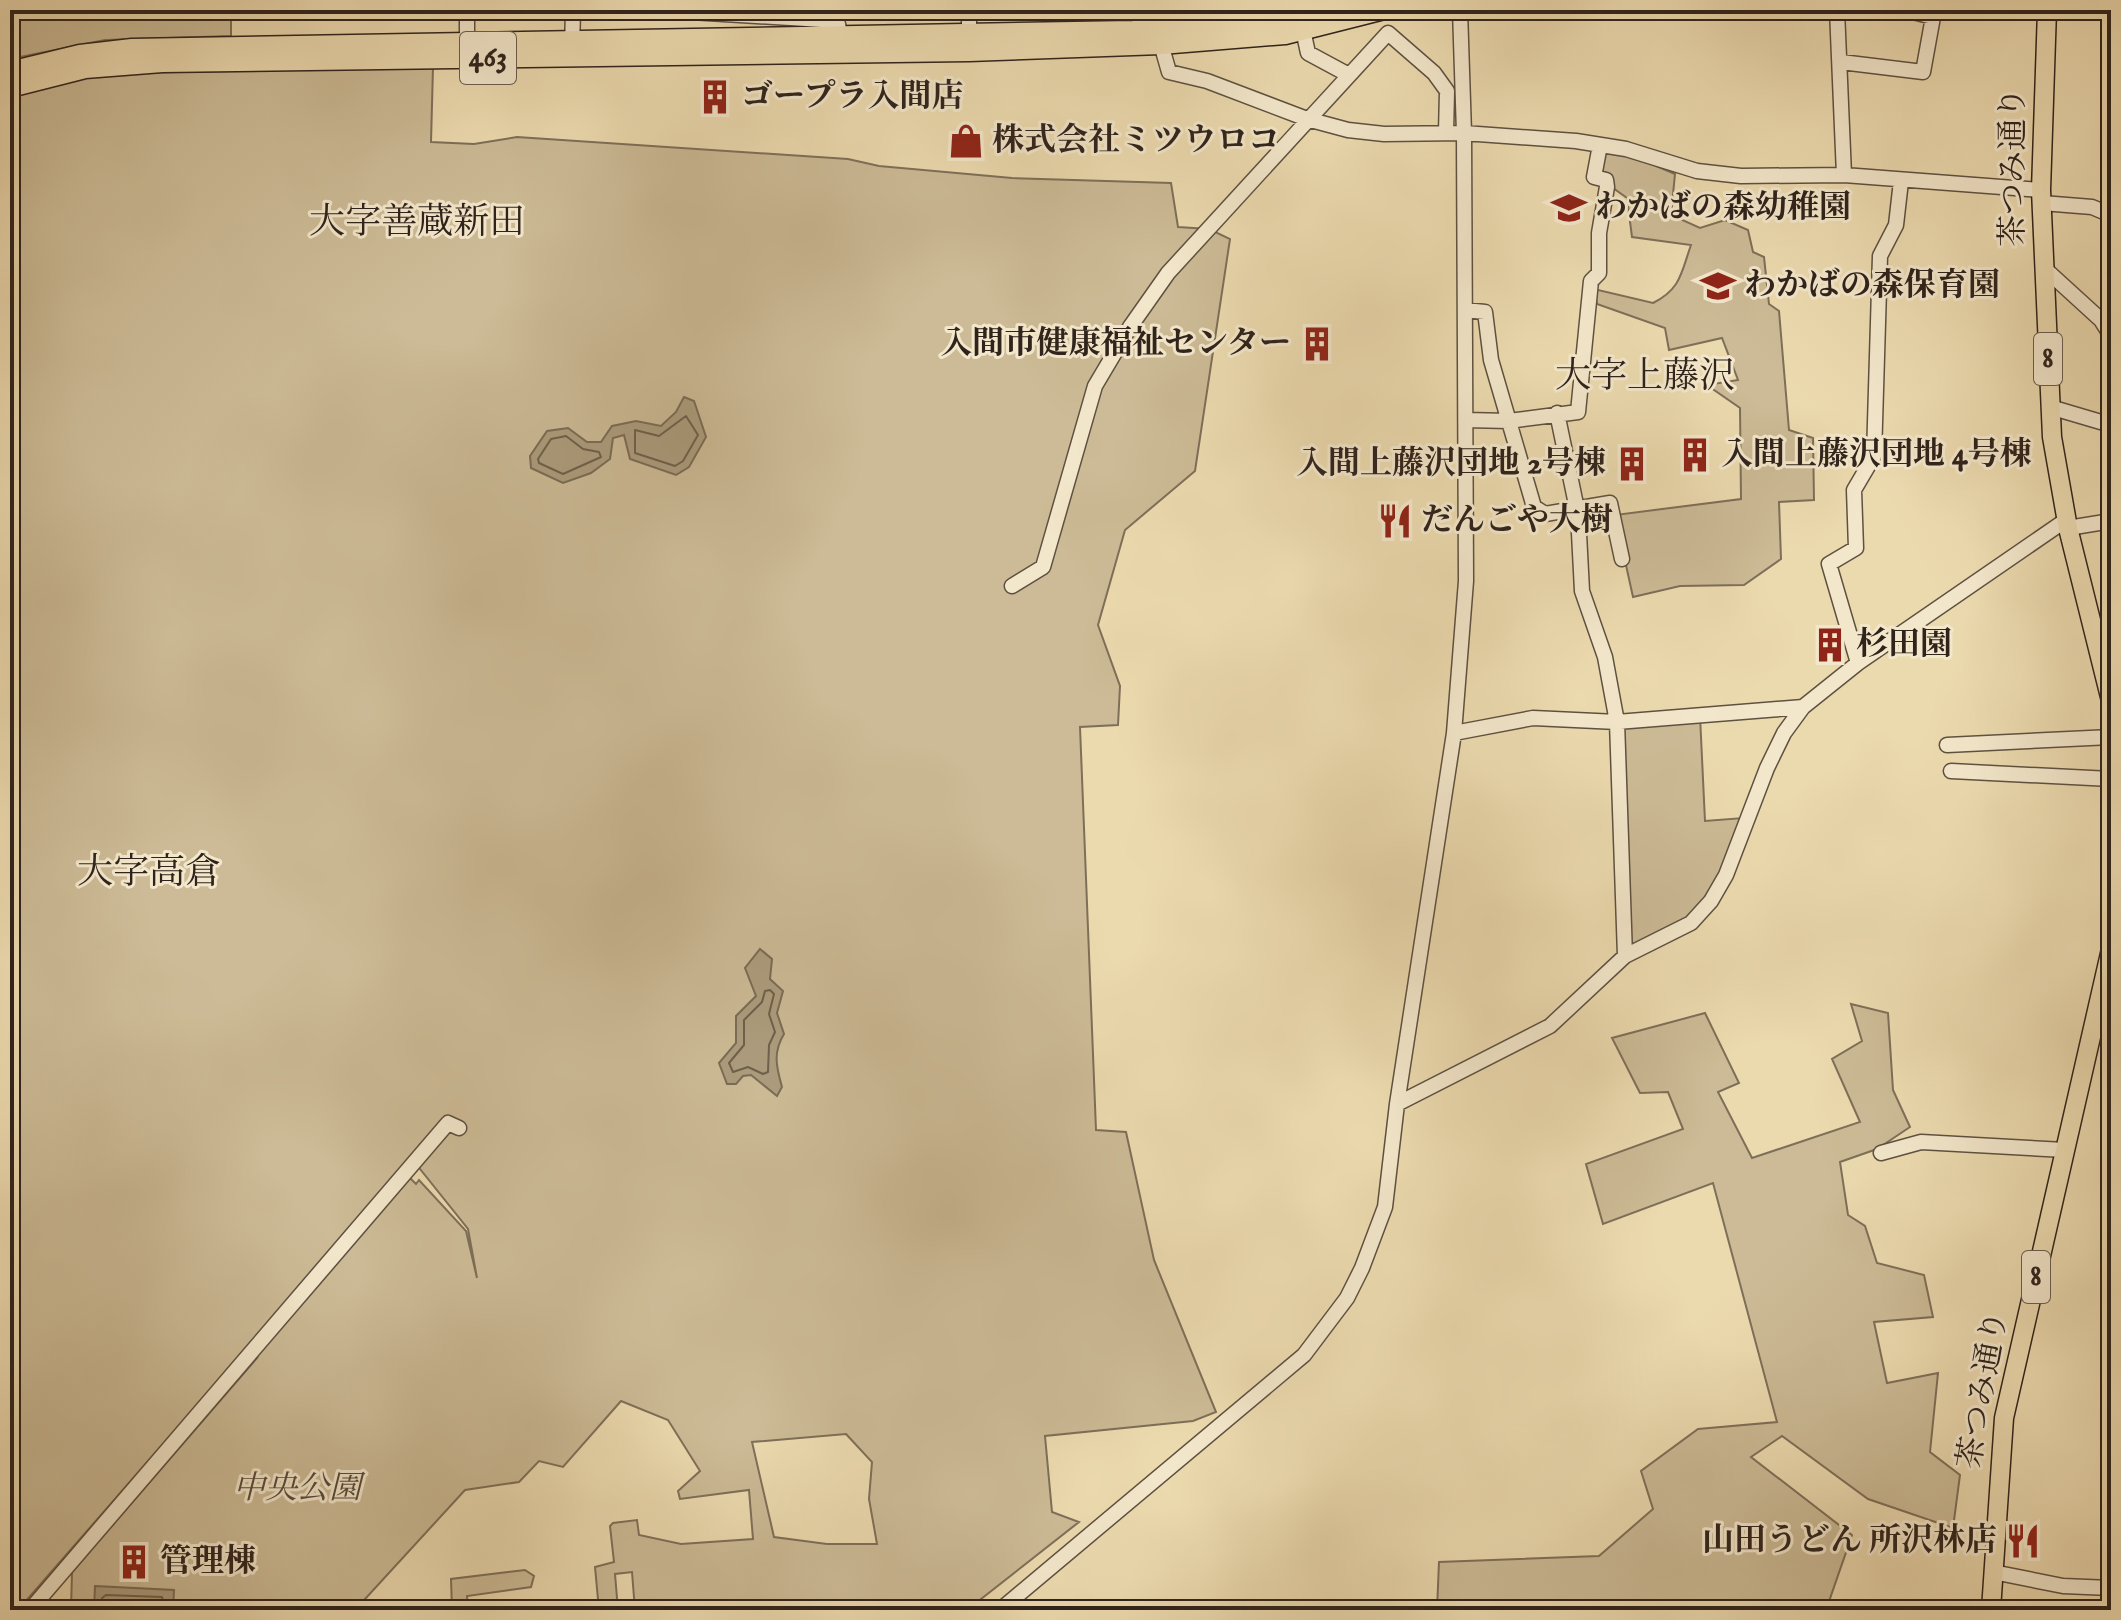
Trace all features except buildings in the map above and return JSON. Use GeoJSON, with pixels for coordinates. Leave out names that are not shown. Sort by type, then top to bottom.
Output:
{"type":"FeatureCollection","features":[{"type":"Feature","properties":{"kind":"highway","name":"463"},"geometry":{"type":"LineString","coordinates":[[10,72],[80,55],[132,49],[467,43],[572,49],[840,35],[969,42],[1202,27],[1321,10]]}},
{"type":"Feature","properties":{"kind":"highway","name":"463"},"geometry":{"type":"LineString","coordinates":[[10,87],[85,68],[162,62],[572,49],[1223,41],[1303,30],[1380,10]]}},
{"type":"Feature","properties":{"kind":"main road","name":"茶つみ通り"},"geometry":{"type":"LineString","coordinates":[[2047,10],[2042,197],[2054,462],[2111,701]]}},
{"type":"Feature","properties":{"kind":"main road","name":"茶つみ通り"},"geometry":{"type":"LineString","coordinates":[[1991,1610],[2004,1418],[2111,949]]}},
{"type":"Feature","properties":{"kind":"street"},"geometry":{"type":"LineString","coordinates":[[467,10],[467,43]]}},
{"type":"Feature","properties":{"kind":"street"},"geometry":{"type":"LineString","coordinates":[[572,49],[573,10]]}},
{"type":"Feature","properties":{"kind":"street"},"geometry":{"type":"LineString","coordinates":[[658,10],[822,20],[838,24],[840,35]]}},
{"type":"Feature","properties":{"kind":"street"},"geometry":{"type":"LineString","coordinates":[[969,10],[969,42]]}},
{"type":"Feature","properties":{"kind":"street"},"geometry":{"type":"LineString","coordinates":[[1000,1610],[1304,1355],[1328,1326],[1362,1268],[1385,1207],[1397,1104],[1454,733],[1466,581],[1464,133],[1460,10]]}},
{"type":"Feature","properties":{"kind":"street"},"geometry":{"type":"LineString","coordinates":[[1837,10],[1844,175]]}},
{"type":"Feature","properties":{"kind":"street"},"geometry":{"type":"LineString","coordinates":[[1841,62],[1923,72],[1935,13],[1905,10]]}},
{"type":"Feature","properties":{"kind":"street"},"geometry":{"type":"LineString","coordinates":[[1303,30],[1308,53],[1347,74]]}},
{"type":"Feature","properties":{"kind":"street"},"geometry":{"type":"LineString","coordinates":[[1012,586],[1043,567],[1095,386],[1130,327],[1168,273],[1347,74],[1388,33],[1408,47],[1447,91],[1446,133]]}},
{"type":"Feature","properties":{"kind":"street"},"geometry":{"type":"LineString","coordinates":[[1161,44],[1169,72],[1178,76],[1207,81],[1307,119],[1384,134],[1464,133],[1600,145],[1720,174],[1844,175],[2042,197],[2092,207],[2111,215]]}},
{"type":"Feature","properties":{"kind":"street"},"geometry":{"type":"LineString","coordinates":[[1466,420],[1509,421],[1578,412],[1591,281],[1599,273],[1599,233],[1607,187],[1606,180],[1594,177],[1600,145]]}},
{"type":"Feature","properties":{"kind":"street"},"geometry":{"type":"LineString","coordinates":[[1858,663],[1829,564],[1856,548],[1854,490],[1874,456],[1880,256],[1896,225],[1901,181]]}},
{"type":"Feature","properties":{"kind":"street"},"geometry":{"type":"LineString","coordinates":[[2044,268],[2101,320],[2111,336]]}},
{"type":"Feature","properties":{"kind":"street"},"geometry":{"type":"LineString","coordinates":[[1465,310],[1485,312],[1491,360],[1534,507],[1545,514],[1610,503],[1622,559]]}},
{"type":"Feature","properties":{"kind":"street"},"geometry":{"type":"LineString","coordinates":[[2050,407],[2111,425]]}},
{"type":"Feature","properties":{"kind":"street"},"geometry":{"type":"LineString","coordinates":[[1557,413],[1577,508],[1582,591],[1605,657],[1617,722],[1625,956]]}},
{"type":"Feature","properties":{"kind":"street"},"geometry":{"type":"LineString","coordinates":[[1397,1104],[1550,1026],[1625,956],[1691,923],[1711,901],[1741,839],[1767,768],[1784,733],[1803,707],[1858,663],[2067,524],[2111,521]]}},
{"type":"Feature","properties":{"kind":"street"},"geometry":{"type":"LineString","coordinates":[[1454,733],[1533,718],[1617,722],[1803,707]]}},
{"type":"Feature","properties":{"kind":"street"},"geometry":{"type":"LineString","coordinates":[[1947,745],[2111,737]]}},
{"type":"Feature","properties":{"kind":"street"},"geometry":{"type":"LineString","coordinates":[[1951,771],[2111,779]]}},
{"type":"Feature","properties":{"kind":"street"},"geometry":{"type":"LineString","coordinates":[[30,1610],[448,1123],[459,1128]]}},
{"type":"Feature","properties":{"kind":"street"},"geometry":{"type":"LineString","coordinates":[[1881,1153],[1921,1142],[2065,1150]]}},
{"type":"Feature","properties":{"kind":"street"},"geometry":{"type":"LineString","coordinates":[[1993,1572],[2063,1586],[2111,1588]]}},
{"type":"Feature","properties":{"kind":"green space"},"geometry":{"type":"Polygon","coordinates":[[[10,10],[231,10],[231,36],[105,40],[10,59],[10,10]]]}},
{"type":"Feature","properties":{"kind":"green space","name":"中央公園"},"geometry":{"type":"Polygon","coordinates":[[[433,67],[431,142],[474,144],[517,137],[848,159],[879,166],[1012,178],[1171,183],[1178,227],[1209,229],[1230,239],[1195,471],[1125,530],[1098,625],[1120,686],[1118,725],[1080,727],[1096,1130],[1126,1132],[1154,1260],[1216,1412],[1193,1421],[1045,1436],[1052,1512],[1079,1522],[967,1610],[635,1610],[632,1572],[615,1574],[618,1610],[599,1610],[595,1567],[614,1562],[610,1526],[613,1523],[637,1520],[639,1535],[681,1544],[753,1539],[749,1490],[680,1499],[678,1491],[700,1471],[668,1420],[621,1401],[563,1467],[539,1461],[519,1482],[465,1490],[355,1610],[71,1610],[72,1572],[257,1358],[251,1357],[307,1298],[410,1178],[416,1184],[419,1180],[466,1231],[477,1278],[468,1229],[412,1159],[18,1610],[10,1610],[10,97],[60,80],[126,73],[433,67]],[[846,1434],[752,1442],[774,1537],[827,1544],[877,1544],[869,1499],[872,1462],[846,1434]]]}},
{"type":"Feature","properties":{"kind":"green space"},"geometry":{"type":"Polygon","coordinates":[[[1595,151],[1633,156],[1675,174],[1671,215],[1700,228],[1725,220],[1748,230],[1753,252],[1764,257],[1769,304],[1779,311],[1789,430],[1813,438],[1814,500],[1779,502],[1781,559],[1744,585],[1680,586],[1633,597],[1615,515],[1741,499],[1740,408],[1707,385],[1738,380],[1722,338],[1669,350],[1665,328],[1597,304],[1594,289],[1653,303],[1662,298],[1679,279],[1691,245],[1632,237],[1627,198],[1609,185],[1595,151]]]}},
{"type":"Feature","properties":{"kind":"green space"},"geometry":{"type":"Polygon","coordinates":[[[1610,716],[1700,716],[1705,821],[1743,818],[1721,871],[1697,907],[1672,928],[1620,952],[1610,716]]]}},
{"type":"Feature","properties":{"kind":"green space"},"geometry":{"type":"Polygon","coordinates":[[[1851,1004],[1888,1013],[1893,1090],[1910,1127],[1877,1149],[1840,1162],[1848,1215],[1865,1226],[1877,1263],[1924,1275],[1933,1317],[1874,1322],[1887,1383],[1938,1373],[1930,1452],[1960,1475],[1953,1528],[1868,1499],[1782,1436],[1751,1457],[1852,1535],[1826,1610],[1437,1610],[1439,1562],[1599,1556],[1653,1509],[1641,1471],[1698,1429],[1777,1422],[1713,1183],[1603,1224],[1586,1164],[1683,1129],[1668,1092],[1640,1093],[1612,1038],[1705,1013],[1739,1083],[1718,1092],[1752,1158],[1860,1122],[1832,1059],[1862,1041],[1851,1004]]]}},
{"type":"Feature","properties":{"kind":"green space"},"geometry":{"type":"Polygon","coordinates":[[[525,1570],[534,1576],[531,1587],[467,1596],[468,1610],[452,1610],[451,1579],[525,1570]]]}},
{"type":"Feature","properties":{"kind":"water"},"geometry":{"type":"Polygon","coordinates":[[[684,397],[694,401],[706,437],[689,467],[676,475],[630,459],[624,435],[613,438],[610,459],[591,473],[563,483],[531,468],[530,456],[547,431],[568,428],[587,442],[601,442],[612,426],[636,421],[661,426],[676,412],[684,397]]]}},
{"type":"Feature","properties":{"kind":"water"},"geometry":{"type":"Polygon","coordinates":[[[760,949],[772,959],[770,979],[783,991],[777,1013],[784,1034],[777,1053],[782,1087],[777,1096],[751,1075],[743,1076],[736,1084],[727,1084],[719,1063],[736,1043],[736,1016],[756,996],[745,968],[760,949]]]}},
{"type":"Feature","properties":{"kind":"water"},"geometry":{"type":"Polygon","coordinates":[[[95,1586],[174,1590],[173,1610],[94,1610],[95,1586]]]}},
{"type":"Feature","properties":{"kind":"place","name":"ゴープラ入間店"},"geometry":{"type":"Point","coordinates":[715,97]}},
{"type":"Feature","properties":{"kind":"place","name":"株式会社ミツウロコ"},"geometry":{"type":"Point","coordinates":[966,141]}},
{"type":"Feature","properties":{"kind":"place","name":"わかばの森幼稚園"},"geometry":{"type":"Point","coordinates":[1569,208]}},
{"type":"Feature","properties":{"kind":"place","name":"わかばの森保育園"},"geometry":{"type":"Point","coordinates":[1718,286]}},
{"type":"Feature","properties":{"kind":"place","name":"入間市健康福祉センター"},"geometry":{"type":"Point","coordinates":[1317,344]}},
{"type":"Feature","properties":{"kind":"place","name":"入間上藤沢団地 4号棟"},"geometry":{"type":"Point","coordinates":[1695,455]}},
{"type":"Feature","properties":{"kind":"place","name":"入間上藤沢団地 2号棟"},"geometry":{"type":"Point","coordinates":[1632,464]}},
{"type":"Feature","properties":{"kind":"place","name":"だんごや大樹"},"geometry":{"type":"Point","coordinates":[1395,521]}},
{"type":"Feature","properties":{"kind":"place","name":"杉田園"},"geometry":{"type":"Point","coordinates":[1830,645]}},
{"type":"Feature","properties":{"kind":"place","name":"山田うどん 所沢林店"},"geometry":{"type":"Point","coordinates":[2023,1541]}},
{"type":"Feature","properties":{"kind":"place","name":"管理棟"},"geometry":{"type":"Point","coordinates":[134,1562]}},
{"type":"Feature","properties":{"kind":"district","name":"大字善蔵新田"},"geometry":{"type":"Point","coordinates":[417,223]}},
{"type":"Feature","properties":{"kind":"district","name":"大字上藤沢"},"geometry":{"type":"Point","coordinates":[1645,377]}},
{"type":"Feature","properties":{"kind":"district","name":"大字高倉"},"geometry":{"type":"Point","coordinates":[149,873]}}]}
